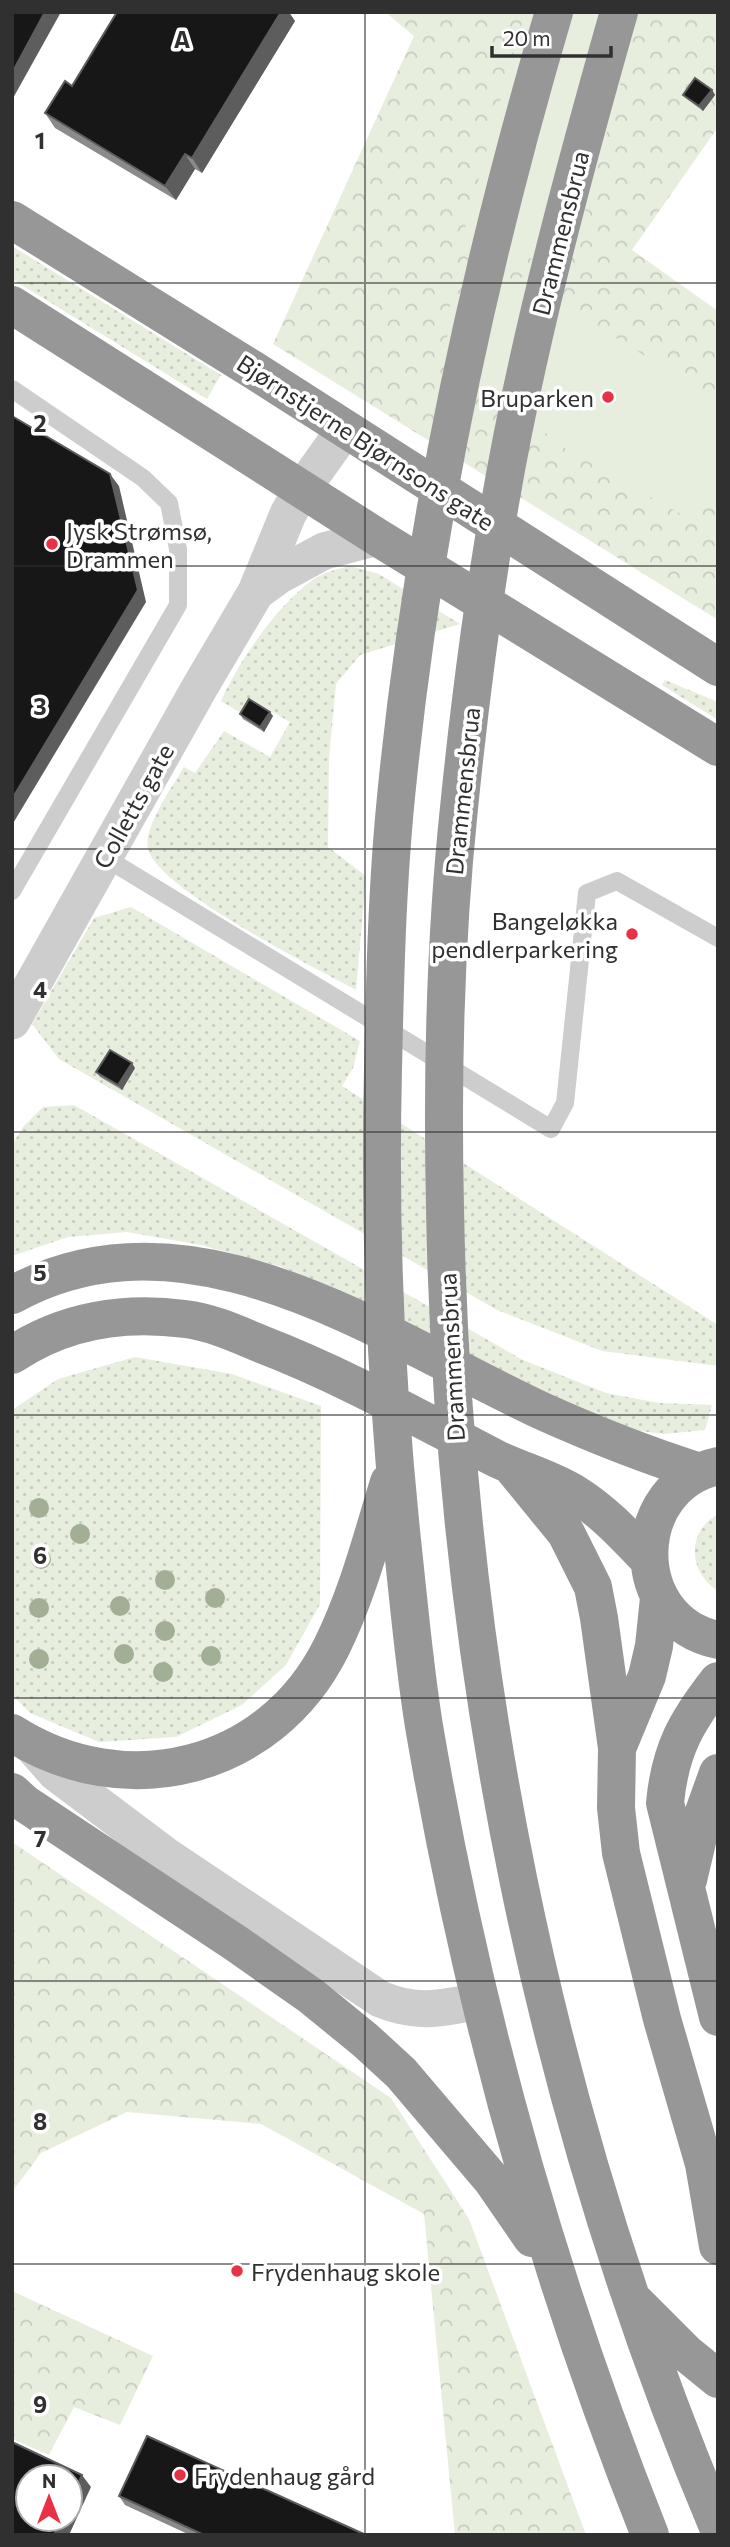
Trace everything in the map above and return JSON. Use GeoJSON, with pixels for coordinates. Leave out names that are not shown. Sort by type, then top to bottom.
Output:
{"type":"FeatureCollection","features":[{"type":"Feature","properties":{"kind":"highway"},"geometry":{"type":"LineString","coordinates":[[554,12],[529,97],[465,353],[427,564],[404,724],[388,905],[381,1133],[383,1294],[394,1467],[389,1511],[424,1723],[480,2001],[531,2195],[597,2395],[650,2535]]}},
{"type":"Feature","properties":{"kind":"highway","name":"Drammensbrua"},"geometry":{"type":"LineString","coordinates":[[619,12],[557,236],[526,367],[477,657],[451,896],[443,1131],[446,1296],[463,1520],[487,1714],[508,1833],[543,1999],[592,2182],[629,2297],[685,2448],[718,2527]]}},
{"type":"Feature","properties":{"kind":"highway","name":"Bjørnstjerne Bjørnsons gate"},"geometry":{"type":"LineString","coordinates":[[12,220],[718,667]]}},
{"type":"Feature","properties":{"kind":"highway"},"geometry":{"type":"LineString","coordinates":[[12,305],[377,537],[718,747]]}},
{"type":"Feature","properties":{"kind":"highway"},"geometry":{"type":"LineString","coordinates":[[12,1295],[65,1273],[106,1265],[146,1261],[229,1272],[265,1282],[338,1310],[542,1411],[648,1455],[709,1469]]}},
{"type":"Feature","properties":{"kind":"highway"},"geometry":{"type":"LineString","coordinates":[[12,1355],[48,1335],[85,1322],[122,1316],[189,1320],[236,1334],[320,1368],[512,1467],[576,1494],[615,1524],[648,1559]]}},
{"type":"Feature","properties":{"kind":"highway"},"geometry":{"type":"LineString","coordinates":[[512,1467],[566,1533],[593,1587],[617,1748],[616,1808],[621,1853],[662,2019],[704,2164],[718,2246]]}},
{"type":"Feature","properties":{"kind":"highway"},"geometry":{"type":"LineString","coordinates":[[709,1469],[681,1483],[667,1499],[653,1527],[648,1559],[659,1598],[673,1615],[690,1629],[718,1640]]}},
{"type":"Feature","properties":{"kind":"highway"},"geometry":{"type":"LineString","coordinates":[[23,1741],[64,1760],[96,1767],[147,1771],[184,1766],[226,1753],[289,1707],[313,1678],[331,1649],[365,1561],[389,1511]]}},
{"type":"Feature","properties":{"kind":"highway"},"geometry":{"type":"LineString","coordinates":[[617,1748],[647,1676],[654,1646],[659,1598]]}},
{"type":"Feature","properties":{"kind":"highway"},"geometry":{"type":"LineString","coordinates":[[718,1681],[687,1724],[676,1749],[668,1775],[666,1803],[718,2017]]}},
{"type":"Feature","properties":{"kind":"highway"},"geometry":{"type":"LineString","coordinates":[[686,1889],[704,1812],[718,1773]]}},
{"type":"Feature","properties":{"kind":"highway"},"geometry":{"type":"LineString","coordinates":[[12,1792],[24,1803],[311,1996],[365,2040],[401,2073],[492,2180],[556,2273]]}},
{"type":"Feature","properties":{"kind":"highway"},"geometry":{"type":"LineString","coordinates":[[629,2297],[686,2353],[718,2379]]}},
{"type":"Feature","properties":{"kind":"street","name":"Colletts gate"},"geometry":{"type":"LineString","coordinates":[[12,1021],[256,592],[288,513],[345,429]]}},
{"type":"Feature","properties":{"kind":"street","name":"Colletts gate"},"geometry":{"type":"LineString","coordinates":[[256,592],[278,576],[324,551],[377,537]]}},
{"type":"Feature","properties":{"kind":"street"},"geometry":{"type":"LineString","coordinates":[[23,1741],[56,1773],[166,1855],[380,1999],[401,2008],[420,2009],[480,2001]]}},
{"type":"Feature","properties":{"kind":"lane"},"geometry":{"type":"LineString","coordinates":[[12,389],[143,478],[169,503],[178,548],[178,605],[12,891]]}},
{"type":"Feature","properties":{"kind":"lane"},"geometry":{"type":"LineString","coordinates":[[104,857],[551,1129],[565,1103],[587,893],[617,881],[718,938]]}},
{"type":"Feature","properties":{"kind":"green space"},"geometry":{"type":"Polygon","coordinates":[[[385,12],[718,12],[718,127],[632,250],[718,311],[718,620],[273,344],[414,36],[385,12]]]}},
{"type":"Feature","properties":{"kind":"green space"},"geometry":{"type":"Polygon","coordinates":[[[525,12],[623,12],[639,17],[569,269],[462,239],[525,12]]]}},
{"type":"Feature","properties":{"kind":"green space"},"geometry":{"type":"Polygon","coordinates":[[[12,246],[221,375],[207,399],[12,279],[12,246]]]}},
{"type":"Feature","properties":{"kind":"green space","name":"Bruparken"},"geometry":{"type":"Polygon","coordinates":[[[524,277],[560,292],[583,317],[718,402],[718,478],[693,521],[559,445],[501,391],[445,364],[451,296],[492,283],[524,277]]]}},
{"type":"Feature","properties":{"kind":"green space"},"geometry":{"type":"Polygon","coordinates":[[[350,566],[379,574],[460,624],[360,655],[336,684],[329,759],[328,847],[366,876],[356,990],[207,905],[158,866],[148,849],[154,818],[184,767],[195,773],[224,731],[270,757],[290,722],[251,699],[241,713],[221,701],[260,635],[286,603],[318,577],[350,566]]]}},
{"type":"Feature","properties":{"kind":"green space"},"geometry":{"type":"Polygon","coordinates":[[[665,680],[718,702],[718,720],[662,685],[665,680]]]}},
{"type":"Feature","properties":{"kind":"green space"},"geometry":{"type":"Polygon","coordinates":[[[131,907],[360,1041],[353,1068],[342,1086],[718,1325],[718,1366],[602,1351],[497,1310],[59,1059],[32,1024],[94,918],[131,907]]]}},
{"type":"Feature","properties":{"kind":"green space"},"geometry":{"type":"Polygon","coordinates":[[[74,1105],[523,1360],[606,1393],[659,1403],[712,1405],[705,1430],[664,1434],[624,1429],[518,1384],[282,1267],[201,1245],[127,1232],[68,1237],[12,1256],[12,1145],[23,1127],[43,1107],[74,1105]]]}},
{"type":"Feature","properties":{"kind":"green space"},"geometry":{"type":"Polygon","coordinates":[[[135,1357],[232,1374],[321,1406],[320,1604],[286,1665],[242,1705],[176,1737],[99,1742],[30,1713],[12,1695],[12,1410],[58,1379],[135,1357]]]}},
{"type":"Feature","properties":{"kind":"green space"},"geometry":{"type":"Polygon","coordinates":[[[718,1514],[718,1591],[701,1573],[695,1552],[700,1531],[718,1514]]]}},
{"type":"Feature","properties":{"kind":"green space"},"geometry":{"type":"Polygon","coordinates":[[[12,1842],[391,2098],[469,2219],[586,2535],[455,2535],[424,2214],[261,2124],[127,2112],[41,2153],[12,2192],[12,1842]]]}},
{"type":"Feature","properties":{"kind":"green space"},"geometry":{"type":"Polygon","coordinates":[[[12,2291],[153,2356],[120,2425],[74,2407],[49,2455],[12,2439],[12,2291]]]}},
{"type":"Feature","properties":{"kind":"building"},"geometry":{"type":"Polygon","coordinates":[[[12,12],[45,12],[12,73],[12,12]]]}},
{"type":"Feature","properties":{"kind":"building"},"geometry":{"type":"Polygon","coordinates":[[[117,12],[281,12],[192,158],[185,154],[165,186],[45,113],[65,81],[72,86],[117,12]]]}},
{"type":"Feature","properties":{"kind":"building"},"geometry":{"type":"Polygon","coordinates":[[[695,78],[712,90],[699,106],[683,95],[695,78]]]}},
{"type":"Feature","properties":{"kind":"building"},"geometry":{"type":"Polygon","coordinates":[[[12,416],[110,474],[138,590],[12,799],[12,416]]]}},
{"type":"Feature","properties":{"kind":"building"},"geometry":{"type":"Polygon","coordinates":[[[249,699],[270,712],[260,727],[240,714],[249,699]]]}},
{"type":"Feature","properties":{"kind":"building"},"geometry":{"type":"Polygon","coordinates":[[[110,1050],[132,1063],[118,1085],[96,1072],[110,1050]]]}},
{"type":"Feature","properties":{"kind":"building","name":"Frydenhaug gård"},"geometry":{"type":"Polygon","coordinates":[[[147,2436],[366,2535],[204,2535],[119,2496],[147,2436]]]}},
{"type":"Feature","properties":{"kind":"building"},"geometry":{"type":"Polygon","coordinates":[[[12,2442],[57,2463],[14,2463],[14,2533],[55,2533],[12,2535],[12,2442]]]}},
{"type":"Feature","properties":{"kind":"place","name":"Bruparken"},"geometry":{"type":"Point","coordinates":[608,397]}},
{"type":"Feature","properties":{"kind":"place","name":"Jysk Strømsø, Drammen"},"geometry":{"type":"Point","coordinates":[52,544]}},
{"type":"Feature","properties":{"kind":"place","name":"Bangeløkka pendlerparkering"},"geometry":{"type":"Point","coordinates":[632,934]}},
{"type":"Feature","properties":{"kind":"place","name":"Frydenhaug skole"},"geometry":{"type":"Point","coordinates":[237,2271]}},
{"type":"Feature","properties":{"kind":"place","name":"Frydenhaug gård"},"geometry":{"type":"Point","coordinates":[180,2475]}}]}
